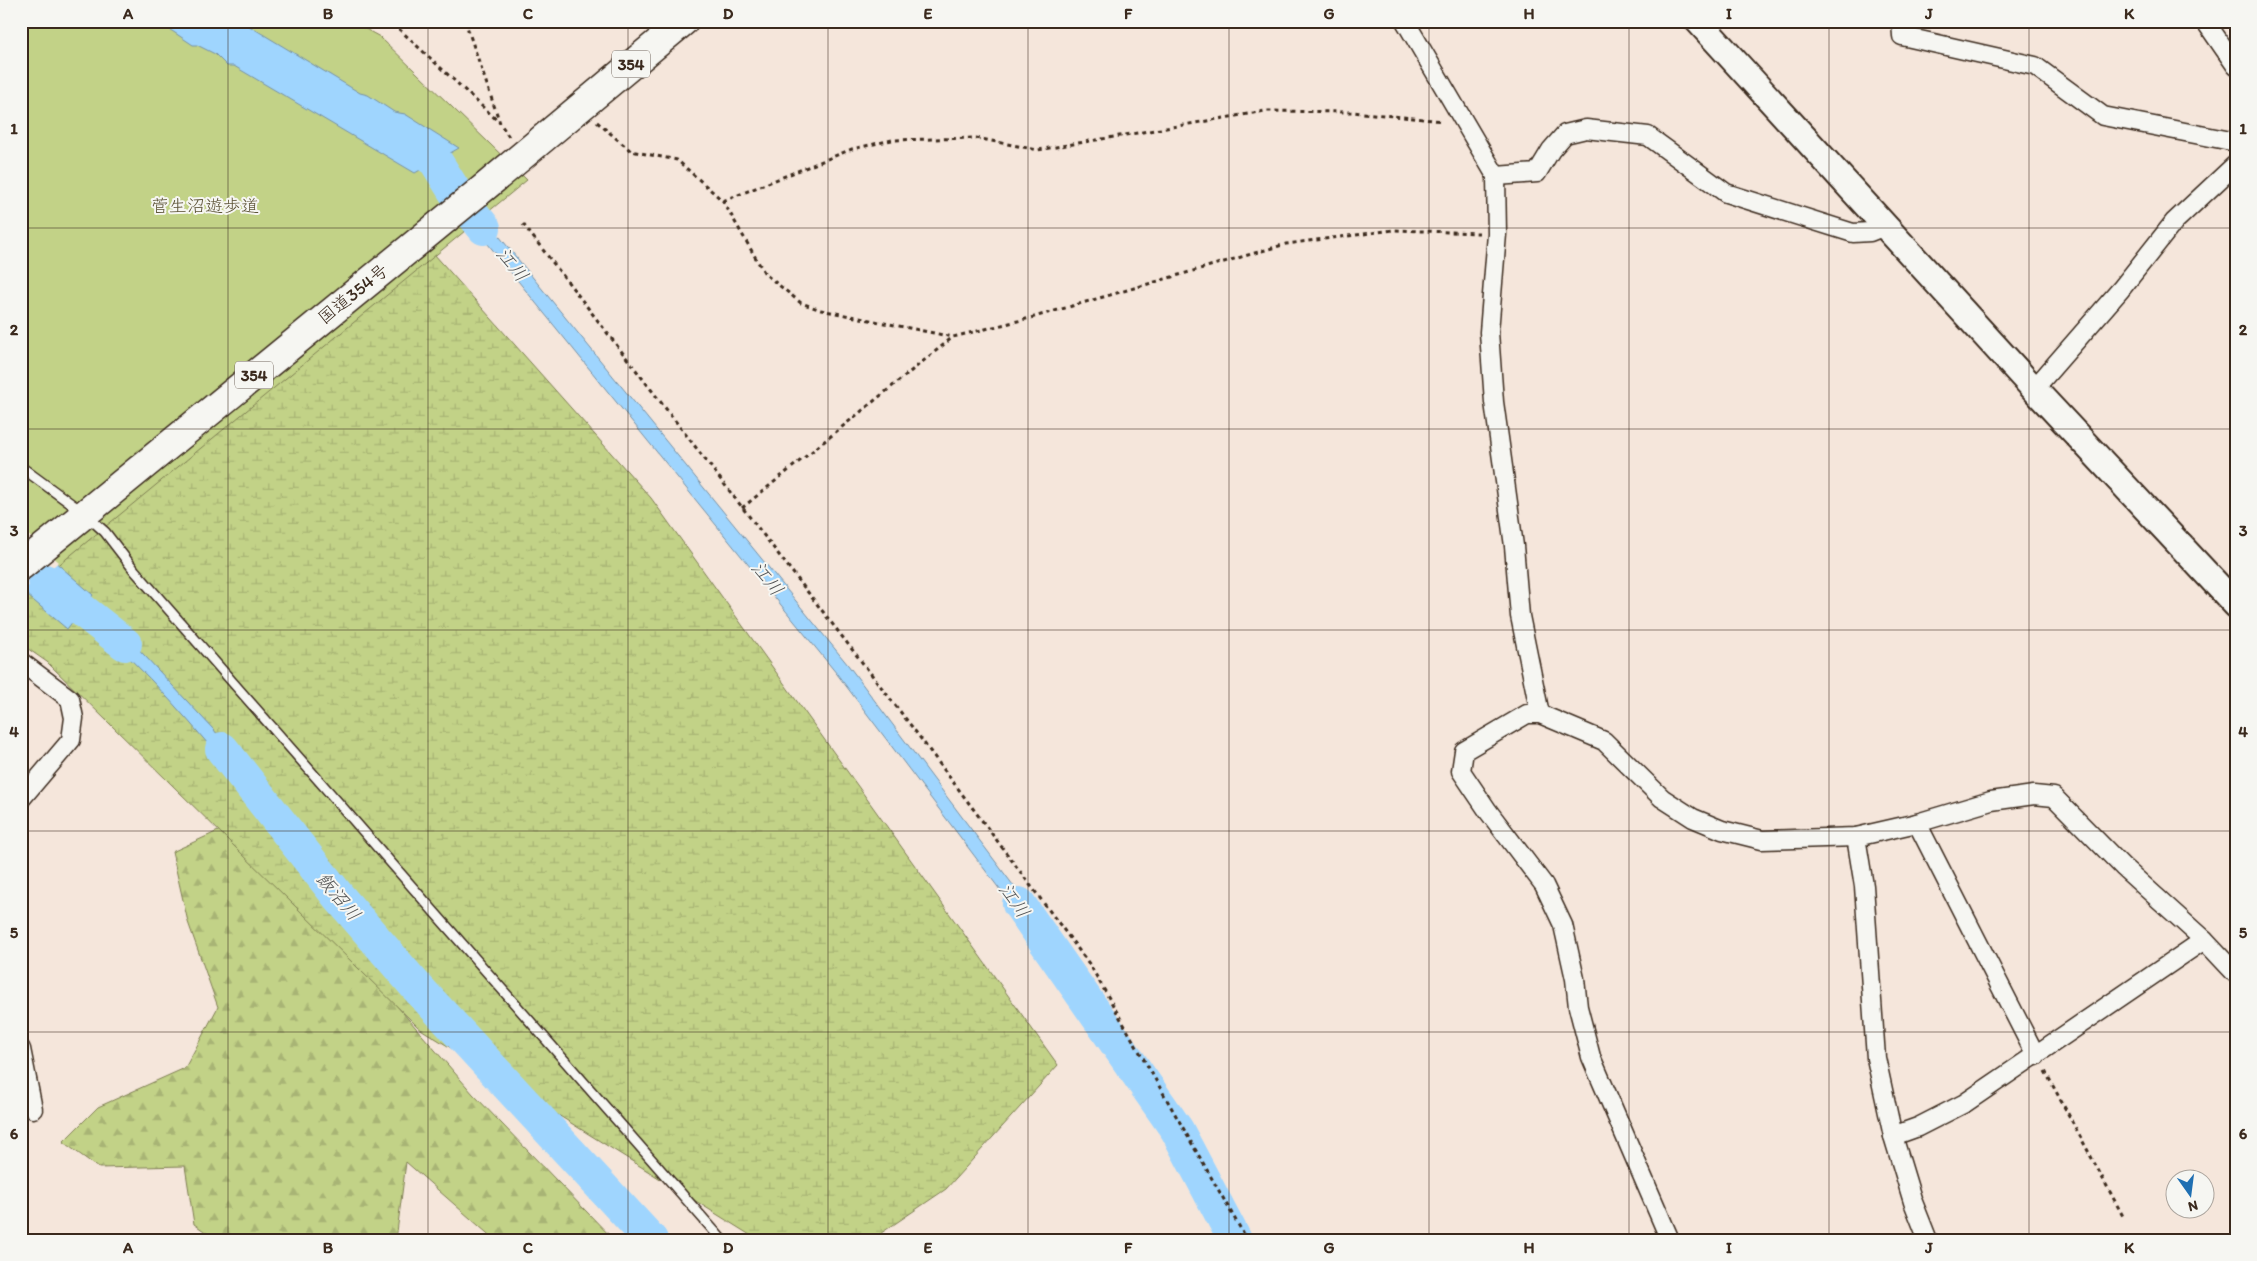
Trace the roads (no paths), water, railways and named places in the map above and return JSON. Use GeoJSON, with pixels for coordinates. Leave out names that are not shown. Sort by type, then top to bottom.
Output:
{"type":"FeatureCollection","features":[{"type":"Feature","properties":{"kind":"highway","name":"国道354号"},"geometry":{"type":"LineString","coordinates":[[21,566],[486,186],[684,21]]}},
{"type":"Feature","properties":{"kind":"street"},"geometry":{"type":"LineString","coordinates":[[1405,21],[1496,176],[1497,234],[1489,332],[1494,402],[1514,546],[1520,616],[1540,714]]}},
{"type":"Feature","properties":{"kind":"street"},"geometry":{"type":"LineString","coordinates":[[1698,21],[2034,389],[2236,605]]}},
{"type":"Feature","properties":{"kind":"street"},"geometry":{"type":"LineString","coordinates":[[1901,21],[1902,36],[2035,66],[2103,116],[2236,142]]}},
{"type":"Feature","properties":{"kind":"street"},"geometry":{"type":"LineString","coordinates":[[2205,21],[2236,66]]}},
{"type":"Feature","properties":{"kind":"street"},"geometry":{"type":"LineString","coordinates":[[1496,176],[1537,173],[1551,150],[1565,134],[1586,129],[1648,136],[1726,193],[1853,233],[1870,232],[1886,226]]}},
{"type":"Feature","properties":{"kind":"street"},"geometry":{"type":"LineString","coordinates":[[2034,389],[2121,289],[2174,222],[2236,164]]}},
{"type":"Feature","properties":{"kind":"street"},"geometry":{"type":"LineString","coordinates":[[21,662],[70,699],[74,718],[71,740],[21,799]]}},
{"type":"Feature","properties":{"kind":"street"},"geometry":{"type":"LineString","coordinates":[[1670,1240],[1591,1057],[1578,1007],[1575,979],[1563,925],[1544,885],[1488,811],[1461,771],[1464,751],[1527,714],[1540,714],[1604,741],[1662,798],[1693,818],[1722,830],[1762,840],[1856,837],[1917,823],[1991,801],[2034,795],[2054,798],[2123,867],[2204,940],[2236,974]]}},
{"type":"Feature","properties":{"kind":"street"},"geometry":{"type":"LineString","coordinates":[[1917,823],[2036,1056]]}},
{"type":"Feature","properties":{"kind":"street"},"geometry":{"type":"LineString","coordinates":[[1856,837],[1864,886],[1867,953],[1876,1058],[1893,1136],[1913,1202],[1928,1240]]}},
{"type":"Feature","properties":{"kind":"street"},"geometry":{"type":"LineString","coordinates":[[1893,1136],[1918,1127],[1965,1103],[2204,940]]}},
{"type":"Feature","properties":{"kind":"street"},"geometry":{"type":"LineString","coordinates":[[21,1049],[33,1109]]}},
{"type":"Feature","properties":{"kind":"lane"},"geometry":{"type":"LineString","coordinates":[[21,468],[78,519],[105,532],[135,571],[722,1240]]}},
{"type":"Feature","properties":{"kind":"water"},"geometry":{"type":"Polygon","coordinates":[[[157,21],[241,21],[360,93],[368,95],[394,112],[405,114],[459,148],[415,173],[234,66],[227,66],[215,54],[197,45],[193,45],[157,21]]]}},
{"type":"Feature","properties":{"kind":"water"},"geometry":{"type":"Polygon","coordinates":[[[460,188],[848,665],[1052,937],[1041,944],[837,674],[449,196],[460,188]]]}},
{"type":"Feature","properties":{"kind":"water"},"geometry":{"type":"Polygon","coordinates":[[[21,532],[93,595],[67,629],[21,590],[21,532]]]}},
{"type":"Feature","properties":{"kind":"water"},"geometry":{"type":"Polygon","coordinates":[[[91,614],[131,641],[214,730],[255,783],[245,790],[208,744],[150,678],[86,618],[91,614]]]}},
{"type":"Feature","properties":{"kind":"waterway","name":"江川"},"geometry":{"type":"LineString","coordinates":[[398,137],[435,160],[455,192],[484,228]]}},
{"type":"Feature","properties":{"kind":"waterway","name":"飯沼川"},"geometry":{"type":"LineString","coordinates":[[45,581],[125,644]]}},
{"type":"Feature","properties":{"kind":"waterway","name":"飯沼川"},"geometry":{"type":"LineString","coordinates":[[222,749],[338,896],[414,984],[651,1240]]}},
{"type":"Feature","properties":{"kind":"waterway","name":"江川"},"geometry":{"type":"LineString","coordinates":[[1019,904],[1177,1130],[1235,1240]]}},
{"type":"Feature","properties":{"kind":"park label","name":"菅生沼遊歩道"},"geometry":{"type":"Point","coordinates":[205,206]}}]}
